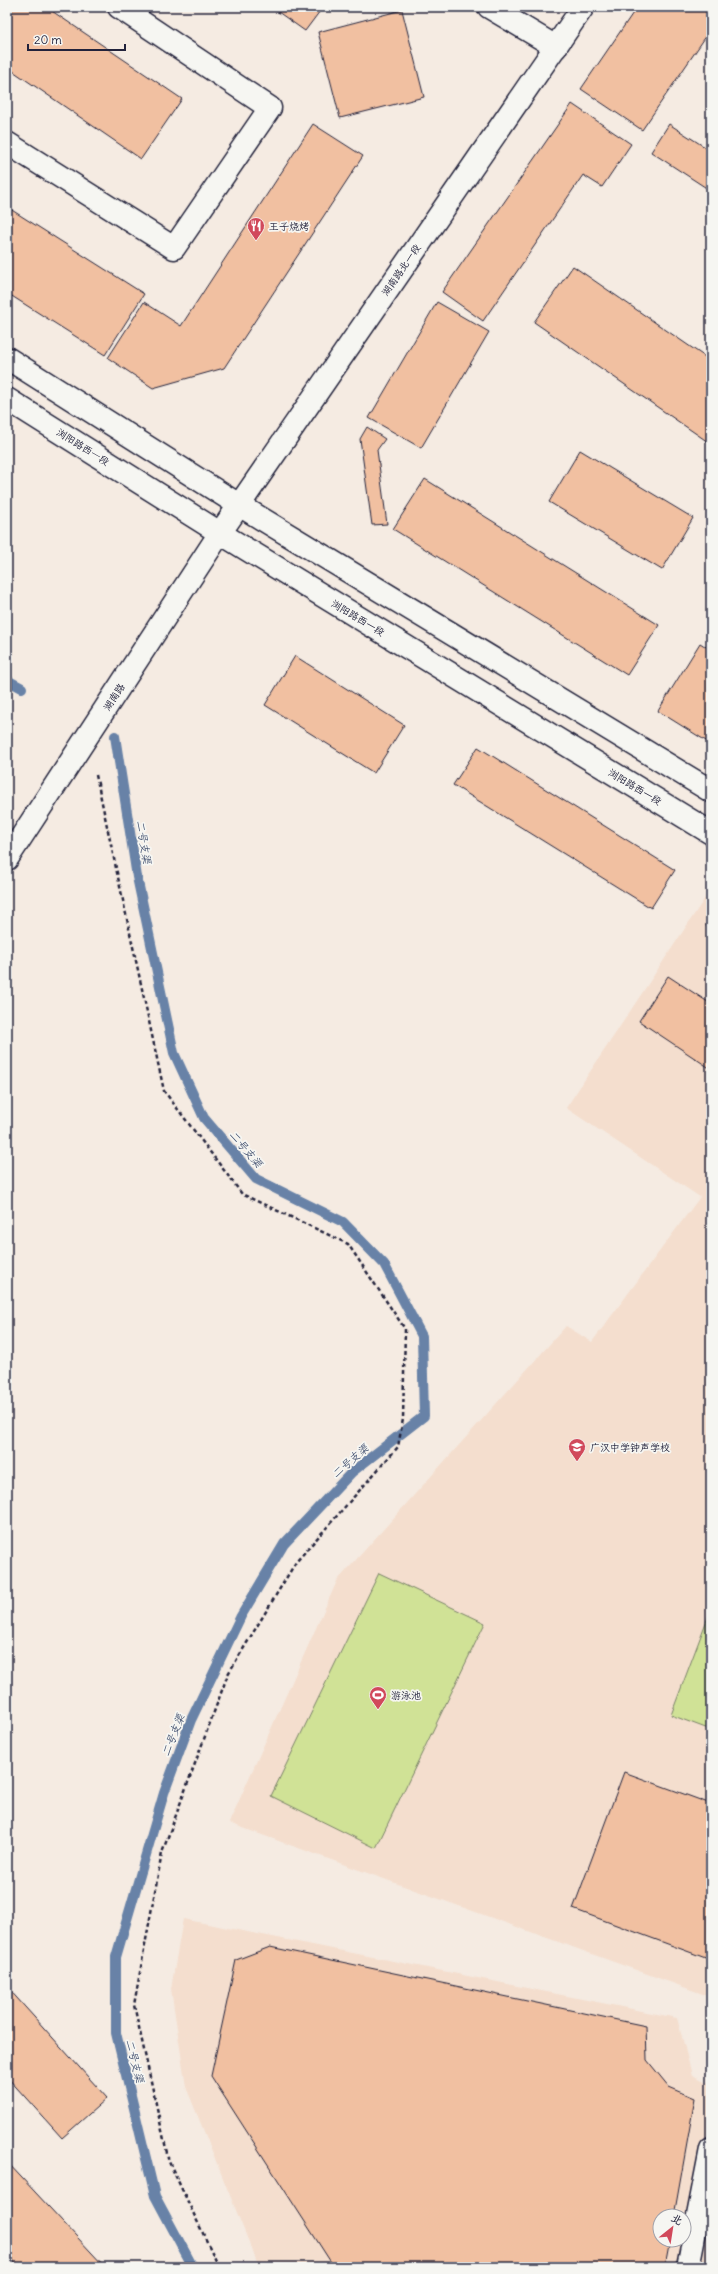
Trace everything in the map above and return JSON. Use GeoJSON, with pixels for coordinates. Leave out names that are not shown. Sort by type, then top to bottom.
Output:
{"type":"FeatureCollection","features":[{"type":"Feature","properties":{"kind":"street"},"geometry":{"type":"LineString","coordinates":[[7,143],[174,248],[270,108],[119,7]]}},
{"type":"Feature","properties":{"kind":"street"},"geometry":{"type":"LineString","coordinates":[[489,7],[556,47]]}},
{"type":"Feature","properties":{"kind":"street","name":"湖南路北一段"},"geometry":{"type":"LineString","coordinates":[[220,533],[583,7]]}},
{"type":"Feature","properties":{"kind":"street"},"geometry":{"type":"LineString","coordinates":[[7,358],[239,505],[711,791]]}},
{"type":"Feature","properties":{"kind":"street","name":"浏阳路西一段"},"geometry":{"type":"LineString","coordinates":[[7,399],[220,533],[711,833]]}},
{"type":"Feature","properties":{"kind":"street","name":"湖南路"},"geometry":{"type":"LineString","coordinates":[[7,859],[220,533]]}},
{"type":"Feature","properties":{"kind":"street"},"geometry":{"type":"LineString","coordinates":[[688,2267],[711,2149]]}},
{"type":"Feature","properties":{"kind":"path"},"geometry":{"type":"LineString","coordinates":[[88,737],[164,1092],[242,1194],[348,1244],[405,1329],[403,1420],[398,1447],[296,1562],[228,1674],[162,1853],[134,2005],[169,2162],[219,2267]]}},
{"type":"Feature","properties":{"kind":"shaded area","name":"广汉中学钟声学校"},"geometry":{"type":"Polygon","coordinates":[[[711,889],[711,1997],[229,1823],[337,1581],[566,1326],[592,1342],[700,1197],[566,1108],[711,889]]]}},
{"type":"Feature","properties":{"kind":"shaded area"},"geometry":{"type":"Polygon","coordinates":[[[183,1919],[677,2018],[692,2075],[711,2084],[711,2267],[259,2267],[186,2087],[171,1989],[183,1919]]]}},
{"type":"Feature","properties":{"kind":"green space","name":"游泳池"},"geometry":{"type":"Polygon","coordinates":[[[379,1573],[485,1623],[376,1848],[271,1796],[379,1573]]]}},
{"type":"Feature","properties":{"kind":"green space"},"geometry":{"type":"Polygon","coordinates":[[[711,1609],[711,1730],[671,1715],[711,1609]]]}},
{"type":"Feature","properties":{"kind":"building"},"geometry":{"type":"Polygon","coordinates":[[[7,7],[46,7],[182,99],[141,159],[7,67],[7,7]]]}},
{"type":"Feature","properties":{"kind":"building"},"geometry":{"type":"Polygon","coordinates":[[[271,7],[323,7],[305,31],[271,7]]]}},
{"type":"Feature","properties":{"kind":"building"},"geometry":{"type":"Polygon","coordinates":[[[637,7],[711,7],[711,29],[642,130],[581,89],[637,7]]]}},
{"type":"Feature","properties":{"kind":"building"},"geometry":{"type":"Polygon","coordinates":[[[402,10],[424,97],[340,118],[318,32],[402,10]]]}},
{"type":"Feature","properties":{"kind":"building"},"geometry":{"type":"Polygon","coordinates":[[[572,104],[631,144],[602,187],[583,175],[483,321],[442,292],[572,104]]]}},
{"type":"Feature","properties":{"kind":"building"},"geometry":{"type":"Polygon","coordinates":[[[313,124],[363,156],[224,368],[153,388],[108,358],[144,302],[181,326],[313,124]]]}},
{"type":"Feature","properties":{"kind":"building"},"geometry":{"type":"Polygon","coordinates":[[[669,124],[711,151],[711,191],[651,152],[669,124]]]}},
{"type":"Feature","properties":{"kind":"building"},"geometry":{"type":"Polygon","coordinates":[[[7,207],[144,294],[105,355],[7,293],[7,207]]]}},
{"type":"Feature","properties":{"kind":"building"},"geometry":{"type":"Polygon","coordinates":[[[573,266],[711,361],[711,444],[534,322],[573,266]]]}},
{"type":"Feature","properties":{"kind":"building"},"geometry":{"type":"Polygon","coordinates":[[[437,302],[489,332],[421,448],[369,418],[437,302]]]}},
{"type":"Feature","properties":{"kind":"building"},"geometry":{"type":"Polygon","coordinates":[[[367,427],[385,439],[377,450],[387,524],[372,525],[360,439],[367,427]]]}},
{"type":"Feature","properties":{"kind":"building"},"geometry":{"type":"Polygon","coordinates":[[[580,450],[693,518],[662,570],[549,502],[580,450]]]}},
{"type":"Feature","properties":{"kind":"building"},"geometry":{"type":"Polygon","coordinates":[[[425,479],[659,625],[627,675],[393,529],[425,479]]]}},
{"type":"Feature","properties":{"kind":"building"},"geometry":{"type":"Polygon","coordinates":[[[700,643],[711,650],[711,744],[658,711],[700,643]]]}},
{"type":"Feature","properties":{"kind":"building"},"geometry":{"type":"Polygon","coordinates":[[[295,656],[404,725],[374,773],[265,705],[295,656]]]}},
{"type":"Feature","properties":{"kind":"building"},"geometry":{"type":"Polygon","coordinates":[[[478,747],[675,870],[651,908],[453,785],[478,747]]]}},
{"type":"Feature","properties":{"kind":"building"},"geometry":{"type":"Polygon","coordinates":[[[711,918],[711,929],[706,926],[711,918]]]}},
{"type":"Feature","properties":{"kind":"building"},"geometry":{"type":"Polygon","coordinates":[[[668,976],[711,1004],[711,1069],[639,1021],[668,976]]]}},
{"type":"Feature","properties":{"kind":"building"},"geometry":{"type":"Polygon","coordinates":[[[624,1772],[711,1804],[711,1960],[573,1909],[624,1772]]]}},
{"type":"Feature","properties":{"kind":"building"},"geometry":{"type":"Polygon","coordinates":[[[270,1947],[646,2026],[647,2060],[669,2087],[695,2098],[675,2208],[652,2208],[652,2248],[669,2248],[665,2267],[463,2267],[454,2263],[394,2267],[334,2267],[211,2076],[236,1960],[270,1947]]]}},
{"type":"Feature","properties":{"kind":"building"},"geometry":{"type":"Polygon","coordinates":[[[7,1987],[107,2098],[62,2138],[7,2077],[7,1987]]]}},
{"type":"Feature","properties":{"kind":"building"},"geometry":{"type":"Polygon","coordinates":[[[7,2162],[105,2267],[19,2267],[7,2254],[7,2162]]]}},
{"type":"Feature","properties":{"kind":"waterway","name":"二号支渠"},"geometry":{"type":"LineString","coordinates":[[7,680],[22,688]]}},
{"type":"Feature","properties":{"kind":"waterway","name":"二号支渠"},"geometry":{"type":"LineString","coordinates":[[115,736],[137,877],[174,1053],[204,1118],[256,1179],[343,1222],[384,1264],[422,1336],[424,1416],[352,1472],[284,1544],[241,1616],[191,1720],[164,1793],[116,1957],[116,2033],[155,2196],[193,2267]]}},
{"type":"Feature","properties":{"kind":"place","name":"王子烧烤"},"geometry":{"type":"Point","coordinates":[256,241]}},
{"type":"Feature","properties":{"kind":"place","name":"广汉中学钟声学校"},"geometry":{"type":"Point","coordinates":[577,1462]}},
{"type":"Feature","properties":{"kind":"place","name":"游泳池"},"geometry":{"type":"Point","coordinates":[378,1710]}}]}
